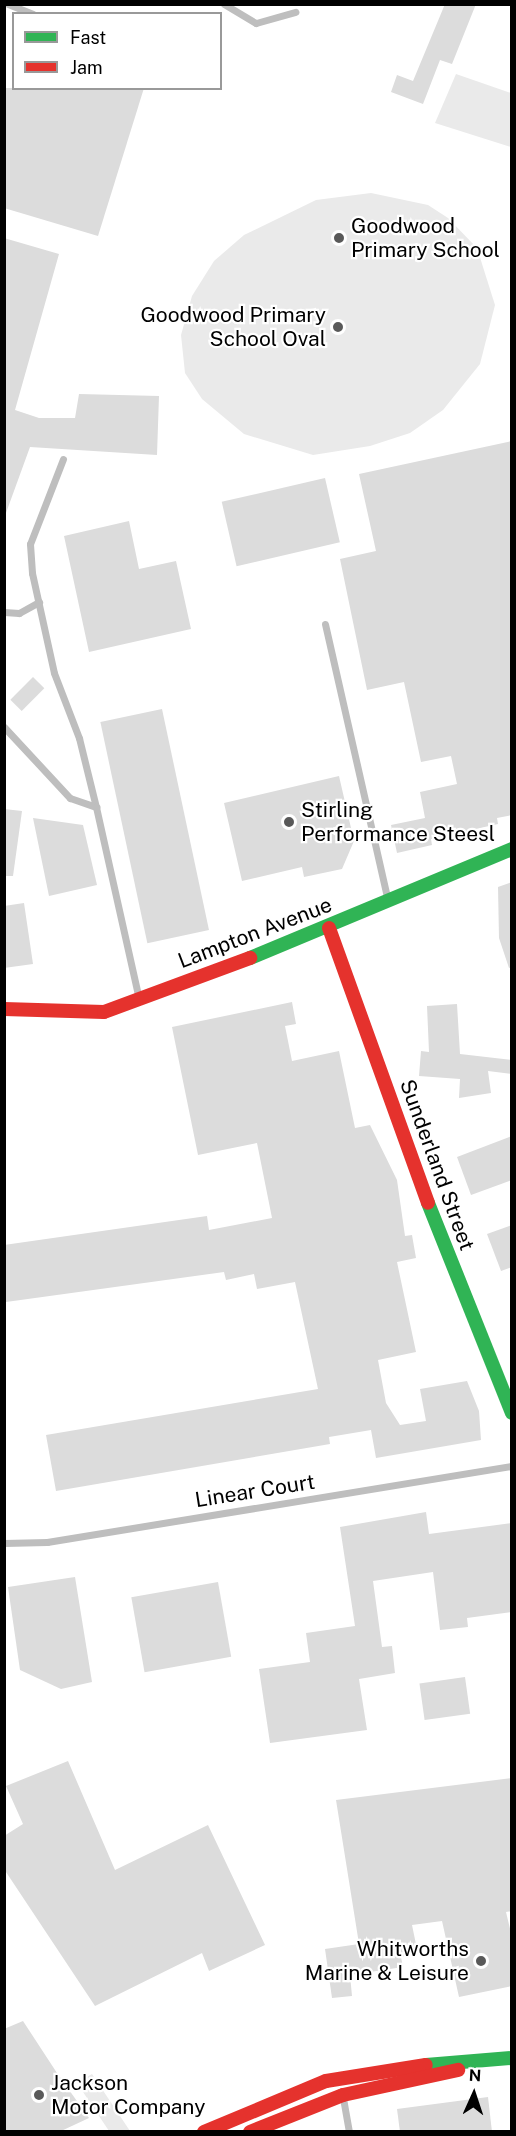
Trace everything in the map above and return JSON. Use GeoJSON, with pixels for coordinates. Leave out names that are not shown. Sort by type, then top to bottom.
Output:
{"type":"FeatureCollection","features":[{"type":"Feature","properties":{"kind":"street","name":"Lampton Avenue"},"geometry":{"type":"LineString","coordinates":[[4,1009],[104,1012],[329,928],[512,849]]}},
{"type":"Feature","properties":{"kind":"street","name":"Sunderland Street"},"geometry":{"type":"LineString","coordinates":[[329,928],[452,1269],[512,1413]]}},
{"type":"Feature","properties":{"kind":"street"},"geometry":{"type":"LineString","coordinates":[[250,2132],[343,2095],[512,2058]]}},
{"type":"Feature","properties":{"kind":"street"},"geometry":{"type":"LineString","coordinates":[[204,2132],[327,2081],[413,2066],[486,2062]]}},
{"type":"Feature","properties":{"kind":"lane"},"geometry":{"type":"LineString","coordinates":[[8,4],[28,12]]}},
{"type":"Feature","properties":{"kind":"lane"},"geometry":{"type":"LineString","coordinates":[[224,4],[256,23],[295,12]]}},
{"type":"Feature","properties":{"kind":"lane"},"geometry":{"type":"LineString","coordinates":[[63,459],[30,544],[54,673],[79,738],[139,999]]}},
{"type":"Feature","properties":{"kind":"lane"},"geometry":{"type":"LineString","coordinates":[[4,612],[19,613],[39,602]]}},
{"type":"Feature","properties":{"kind":"lane"},"geometry":{"type":"LineString","coordinates":[[325,624],[388,902]]}},
{"type":"Feature","properties":{"kind":"lane"},"geometry":{"type":"LineString","coordinates":[[4,727],[70,798],[96,807]]}},
{"type":"Feature","properties":{"kind":"lane","name":"Linear Court"},"geometry":{"type":"LineString","coordinates":[[4,1543],[47,1542],[512,1466]]}},
{"type":"Feature","properties":{"kind":"lane"},"geometry":{"type":"LineString","coordinates":[[343,2095],[349,2132]]}},
{"type":"Feature","properties":{"kind":"shaded area"},"geometry":{"type":"Polygon","coordinates":[[[456,74],[511,93],[511,147],[435,123],[456,74]]]}},
{"type":"Feature","properties":{"kind":"shaded area","name":"Goodwood Primary School Oval"},"geometry":{"type":"Polygon","coordinates":[[[371,193],[428,205],[448,218],[477,248],[495,305],[480,364],[443,410],[410,433],[370,446],[313,455],[244,434],[202,399],[185,373],[181,335],[192,296],[214,261],[244,235],[316,200],[371,193]]]}},
{"type":"Feature","properties":{"kind":"shaded area"},"geometry":{"type":"Polygon","coordinates":[[[92,2074],[130,2131],[109,2131],[77,2083],[92,2074]]]}},
{"type":"Feature","properties":{"kind":"building"},"geometry":{"type":"Polygon","coordinates":[[[445,4],[476,4],[452,64],[440,60],[423,104],[391,92],[397,75],[413,81],[445,4]]]}},
{"type":"Feature","properties":{"kind":"building"},"geometry":{"type":"Polygon","coordinates":[[[4,88],[12,88],[12,90],[143,90],[98,236],[4,208],[4,88]]]}},
{"type":"Feature","properties":{"kind":"building"},"geometry":{"type":"Polygon","coordinates":[[[4,238],[59,254],[15,410],[39,418],[75,418],[79,394],[159,396],[157,455],[30,447],[6,513],[4,238]]]}},
{"type":"Feature","properties":{"kind":"building"},"geometry":{"type":"Polygon","coordinates":[[[512,441],[512,815],[497,818],[498,824],[431,839],[432,845],[397,853],[391,825],[425,818],[420,792],[457,784],[451,756],[421,762],[404,682],[367,690],[340,559],[376,551],[359,474],[512,441]]]}},
{"type":"Feature","properties":{"kind":"building"},"geometry":{"type":"Polygon","coordinates":[[[325,478],[340,542],[237,566],[222,502],[325,478]]]}},
{"type":"Feature","properties":{"kind":"building"},"geometry":{"type":"Polygon","coordinates":[[[129,521],[139,569],[176,561],[191,629],[89,652],[64,536],[129,521]]]}},
{"type":"Feature","properties":{"kind":"building"},"geometry":{"type":"Polygon","coordinates":[[[33,677],[44,688],[22,711],[10,700],[33,677]]]}},
{"type":"Feature","properties":{"kind":"building"},"geometry":{"type":"Polygon","coordinates":[[[162,709],[209,930],[147,943],[100,722],[162,709]]]}},
{"type":"Feature","properties":{"kind":"building","name":"Stirling Performance Steesl"},"geometry":{"type":"Polygon","coordinates":[[[339,776],[354,841],[342,869],[304,877],[302,867],[242,881],[224,803],[339,776]]]}},
{"type":"Feature","properties":{"kind":"building"},"geometry":{"type":"Polygon","coordinates":[[[4,809],[22,811],[13,876],[4,876],[4,809]]]}},
{"type":"Feature","properties":{"kind":"building"},"geometry":{"type":"Polygon","coordinates":[[[33,818],[83,825],[97,885],[49,896],[33,818]]]}},
{"type":"Feature","properties":{"kind":"building"},"geometry":{"type":"Polygon","coordinates":[[[512,882],[512,967],[509,968],[499,938],[498,887],[512,882]]]}},
{"type":"Feature","properties":{"kind":"building"},"geometry":{"type":"Polygon","coordinates":[[[24,903],[33,964],[4,968],[4,906],[24,903]]]}},
{"type":"Feature","properties":{"kind":"building"},"geometry":{"type":"Polygon","coordinates":[[[292,1002],[296,1024],[285,1026],[292,1061],[339,1051],[355,1128],[370,1125],[397,1180],[405,1236],[412,1235],[416,1258],[397,1262],[416,1352],[378,1360],[386,1403],[400,1425],[426,1421],[420,1389],[467,1381],[479,1411],[481,1440],[376,1458],[371,1430],[329,1437],[330,1444],[56,1491],[46,1435],[318,1389],[295,1282],[257,1289],[254,1274],[226,1280],[224,1272],[6,1302],[4,1295],[4,1245],[207,1216],[209,1230],[272,1218],[257,1143],[198,1155],[172,1027],[292,1002]]]}},
{"type":"Feature","properties":{"kind":"building"},"geometry":{"type":"Polygon","coordinates":[[[457,1004],[460,1054],[512,1060],[512,1074],[488,1071],[491,1093],[459,1098],[460,1079],[419,1076],[421,1051],[429,1052],[427,1006],[457,1004]]]}},
{"type":"Feature","properties":{"kind":"building"},"geometry":{"type":"Polygon","coordinates":[[[512,1136],[512,1180],[471,1195],[457,1157],[512,1136]]]}},
{"type":"Feature","properties":{"kind":"building"},"geometry":{"type":"Polygon","coordinates":[[[512,1225],[512,1267],[501,1271],[487,1234],[512,1225]]]}},
{"type":"Feature","properties":{"kind":"building"},"geometry":{"type":"Polygon","coordinates":[[[426,1512],[429,1534],[512,1523],[512,1612],[467,1618],[468,1627],[440,1630],[433,1572],[373,1581],[382,1647],[392,1646],[395,1673],[359,1679],[367,1730],[270,1743],[259,1669],[310,1662],[306,1633],[355,1626],[340,1527],[426,1512]]]}},
{"type":"Feature","properties":{"kind":"building"},"geometry":{"type":"Polygon","coordinates":[[[75,1577],[92,1682],[61,1689],[20,1670],[8,1587],[75,1577]]]}},
{"type":"Feature","properties":{"kind":"building"},"geometry":{"type":"Polygon","coordinates":[[[218,1582],[231,1657],[145,1672],[131,1597],[218,1582]]]}},
{"type":"Feature","properties":{"kind":"building"},"geometry":{"type":"Polygon","coordinates":[[[465,1677],[470,1714],[425,1720],[419,1683],[465,1677]]]}},
{"type":"Feature","properties":{"kind":"building"},"geometry":{"type":"Polygon","coordinates":[[[68,1761],[115,1870],[208,1825],[265,1945],[209,1971],[202,1953],[95,2006],[4,1869],[4,1836],[23,1824],[6,1786],[68,1761]]]}},
{"type":"Feature","properties":{"kind":"building"},"geometry":{"type":"Polygon","coordinates":[[[512,1778],[512,1911],[506,1912],[512,1937],[512,1986],[459,1997],[442,1921],[412,1925],[418,1954],[401,1957],[403,1967],[350,1975],[352,1996],[332,1998],[325,1949],[359,1944],[336,1800],[512,1778]]]}},
{"type":"Feature","properties":{"kind":"building","name":"Jackson Motor Company"},"geometry":{"type":"Polygon","coordinates":[[[23,2021],[89,2118],[59,2132],[4,2132],[4,2029],[23,2021]]]}},
{"type":"Feature","properties":{"kind":"building"},"geometry":{"type":"Polygon","coordinates":[[[488,2097],[492,2132],[400,2132],[397,2109],[488,2097]]]}},
{"type":"Feature","properties":{"kind":"traffic: fast"},"geometry":{"type":"LineString","coordinates":[[250,958],[512,849]]}},
{"type":"Feature","properties":{"kind":"traffic: fast"},"geometry":{"type":"LineString","coordinates":[[428,1203],[512,1413]]}},
{"type":"Feature","properties":{"kind":"traffic: fast"},"geometry":{"type":"LineString","coordinates":[[426,2065],[512,2058]]}},
{"type":"Feature","properties":{"kind":"traffic: jam"},"geometry":{"type":"LineString","coordinates":[[329,928],[428,1203]]}},
{"type":"Feature","properties":{"kind":"traffic: jam"},"geometry":{"type":"LineString","coordinates":[[4,1009],[104,1012],[250,958]]}},
{"type":"Feature","properties":{"kind":"traffic: jam"},"geometry":{"type":"LineString","coordinates":[[204,2132],[326,2081],[426,2065]]}},
{"type":"Feature","properties":{"kind":"traffic: jam"},"geometry":{"type":"LineString","coordinates":[[250,2132],[343,2095],[458,2070]]}},
{"type":"Feature","properties":{"kind":"place","name":"Goodwood Primary School"},"geometry":{"type":"Point","coordinates":[339,238]}},
{"type":"Feature","properties":{"kind":"place","name":"Goodwood Primary School Oval"},"geometry":{"type":"Point","coordinates":[338,327]}},
{"type":"Feature","properties":{"kind":"place","name":"Stirling Performance Steesl"},"geometry":{"type":"Point","coordinates":[289,822]}},
{"type":"Feature","properties":{"kind":"place","name":"Whitworths Marine & Leisure"},"geometry":{"type":"Point","coordinates":[481,1961]}},
{"type":"Feature","properties":{"kind":"place","name":"Jackson Motor Company"},"geometry":{"type":"Point","coordinates":[39,2095]}}]}
